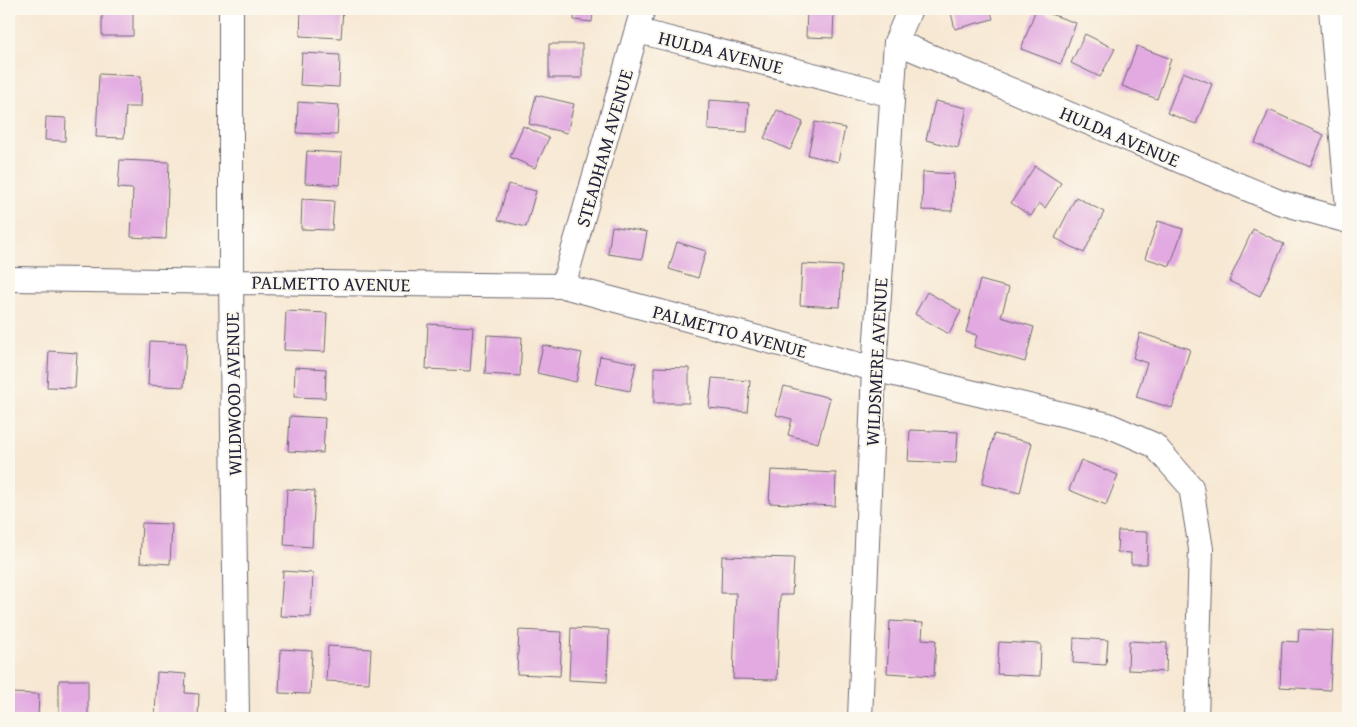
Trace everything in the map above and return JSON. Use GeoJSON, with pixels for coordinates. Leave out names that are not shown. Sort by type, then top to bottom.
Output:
{"type":"FeatureCollection","features":[{"type":"Feature","properties":{"kind":"street","name":"WILDWOOD AVENUE"},"geometry":{"type":"LineString","coordinates":[[231,9],[231,282],[237,718]]}},
{"type":"Feature","properties":{"kind":"street","name":"WILDSMERE AVENUE"},"geometry":{"type":"LineString","coordinates":[[860,718],[874,369],[892,95],[896,42],[910,9]]}},
{"type":"Feature","properties":{"kind":"street"},"geometry":{"type":"LineString","coordinates":[[1331,9],[1348,207]]}},
{"type":"Feature","properties":{"kind":"street","name":"HULDA AVENUE"},"geometry":{"type":"LineString","coordinates":[[641,20],[892,95]]}},
{"type":"Feature","properties":{"kind":"street","name":"STEADHAM AVENUE"},"geometry":{"type":"LineString","coordinates":[[563,286],[641,20]]}},
{"type":"Feature","properties":{"kind":"street","name":"HULDA AVENUE"},"geometry":{"type":"LineString","coordinates":[[896,42],[1279,202],[1348,221]]}},
{"type":"Feature","properties":{"kind":"street","name":"PALMETTO AVENUE"},"geometry":{"type":"LineString","coordinates":[[9,279],[563,286],[874,369],[1108,425],[1154,445],[1191,487],[1201,549],[1196,718]]}},
{"type":"Feature","properties":{"kind":"building"},"geometry":{"type":"Polygon","coordinates":[[[102,9],[133,9],[133,36],[102,36],[102,9]]]}},
{"type":"Feature","properties":{"kind":"building"},"geometry":{"type":"Polygon","coordinates":[[[301,9],[343,9],[341,38],[300,36],[301,9]]]}},
{"type":"Feature","properties":{"kind":"building"},"geometry":{"type":"Polygon","coordinates":[[[575,9],[593,9],[592,22],[574,20],[575,9]]]}},
{"type":"Feature","properties":{"kind":"building"},"geometry":{"type":"Polygon","coordinates":[[[807,9],[834,9],[833,38],[806,37],[807,9]]]}},
{"type":"Feature","properties":{"kind":"building"},"geometry":{"type":"Polygon","coordinates":[[[950,9],[990,9],[993,19],[955,29],[950,9]]]}},
{"type":"Feature","properties":{"kind":"building"},"geometry":{"type":"Polygon","coordinates":[[[1036,9],[1076,23],[1061,64],[1021,49],[1036,9]]]}},
{"type":"Feature","properties":{"kind":"building"},"geometry":{"type":"Polygon","coordinates":[[[1085,34],[1115,49],[1100,77],[1071,63],[1085,34]]]}},
{"type":"Feature","properties":{"kind":"building"},"geometry":{"type":"Polygon","coordinates":[[[549,44],[582,44],[582,78],[549,78],[549,44]]]}},
{"type":"Feature","properties":{"kind":"building"},"geometry":{"type":"Polygon","coordinates":[[[1137,46],[1171,59],[1157,99],[1122,86],[1137,46]]]}},
{"type":"Feature","properties":{"kind":"building"},"geometry":{"type":"Polygon","coordinates":[[[302,53],[340,55],[339,87],[300,85],[302,53]]]}},
{"type":"Feature","properties":{"kind":"building"},"geometry":{"type":"Polygon","coordinates":[[[1183,72],[1212,84],[1196,124],[1167,113],[1183,72]]]}},
{"type":"Feature","properties":{"kind":"building"},"geometry":{"type":"Polygon","coordinates":[[[99,74],[141,76],[140,107],[126,107],[124,138],[96,137],[99,74]]]}},
{"type":"Feature","properties":{"kind":"building"},"geometry":{"type":"Polygon","coordinates":[[[536,95],[574,104],[567,133],[529,124],[536,95]]]}},
{"type":"Feature","properties":{"kind":"building"},"geometry":{"type":"Polygon","coordinates":[[[709,100],[749,103],[747,132],[708,130],[709,100]]]}},
{"type":"Feature","properties":{"kind":"building"},"geometry":{"type":"Polygon","coordinates":[[[935,101],[967,108],[958,148],[926,140],[935,101]]]}},
{"type":"Feature","properties":{"kind":"building"},"geometry":{"type":"Polygon","coordinates":[[[298,102],[339,105],[337,135],[297,133],[298,102]]]}},
{"type":"Feature","properties":{"kind":"building"},"geometry":{"type":"Polygon","coordinates":[[[777,110],[803,122],[790,150],[764,138],[777,110]]]}},
{"type":"Feature","properties":{"kind":"building"},"geometry":{"type":"Polygon","coordinates":[[[1269,110],[1324,135],[1310,167],[1255,143],[1269,110]]]}},
{"type":"Feature","properties":{"kind":"building"},"geometry":{"type":"Polygon","coordinates":[[[46,117],[66,118],[65,141],[45,140],[46,117]]]}},
{"type":"Feature","properties":{"kind":"building"},"geometry":{"type":"Polygon","coordinates":[[[815,122],[845,128],[838,162],[808,155],[815,122]]]}},
{"type":"Feature","properties":{"kind":"building"},"geometry":{"type":"Polygon","coordinates":[[[523,126],[549,138],[535,168],[510,157],[523,126]]]}},
{"type":"Feature","properties":{"kind":"building"},"geometry":{"type":"Polygon","coordinates":[[[307,151],[342,153],[340,185],[305,183],[307,151]]]}},
{"type":"Feature","properties":{"kind":"building"},"geometry":{"type":"Polygon","coordinates":[[[120,160],[169,162],[166,239],[131,237],[133,189],[118,188],[120,160]]]}},
{"type":"Feature","properties":{"kind":"building"},"geometry":{"type":"Polygon","coordinates":[[[1035,166],[1061,183],[1045,208],[1039,203],[1031,216],[1011,203],[1035,166]]]}},
{"type":"Feature","properties":{"kind":"building"},"geometry":{"type":"Polygon","coordinates":[[[9,170],[13,170],[12,192],[9,192],[9,170]]]}},
{"type":"Feature","properties":{"kind":"building"},"geometry":{"type":"Polygon","coordinates":[[[923,172],[954,174],[952,211],[922,210],[923,172]]]}},
{"type":"Feature","properties":{"kind":"building"},"geometry":{"type":"Polygon","coordinates":[[[508,184],[536,191],[526,227],[498,220],[508,184]]]}},
{"type":"Feature","properties":{"kind":"building"},"geometry":{"type":"Polygon","coordinates":[[[1076,197],[1104,212],[1084,253],[1055,238],[1076,197]]]}},
{"type":"Feature","properties":{"kind":"building"},"geometry":{"type":"Polygon","coordinates":[[[302,199],[334,201],[332,230],[301,229],[302,199]]]}},
{"type":"Feature","properties":{"kind":"building"},"geometry":{"type":"Polygon","coordinates":[[[1158,221],[1183,229],[1170,266],[1145,258],[1158,221]]]}},
{"type":"Feature","properties":{"kind":"building"},"geometry":{"type":"Polygon","coordinates":[[[612,226],[647,232],[642,259],[608,254],[612,226]]]}},
{"type":"Feature","properties":{"kind":"building"},"geometry":{"type":"Polygon","coordinates":[[[1253,229],[1284,244],[1260,296],[1229,281],[1253,229]]]}},
{"type":"Feature","properties":{"kind":"building"},"geometry":{"type":"Polygon","coordinates":[[[677,242],[706,251],[698,278],[669,269],[677,242]]]}},
{"type":"Feature","properties":{"kind":"building"},"geometry":{"type":"Polygon","coordinates":[[[802,264],[842,266],[840,307],[800,305],[802,264]]]}},
{"type":"Feature","properties":{"kind":"building"},"geometry":{"type":"Polygon","coordinates":[[[980,280],[1009,288],[1001,317],[1034,327],[1025,362],[974,347],[977,335],[966,332],[980,280]]]}},
{"type":"Feature","properties":{"kind":"building"},"geometry":{"type":"Polygon","coordinates":[[[927,292],[961,311],[949,334],[915,314],[927,292]]]}},
{"type":"Feature","properties":{"kind":"building"},"geometry":{"type":"Polygon","coordinates":[[[286,311],[327,313],[325,352],[284,350],[286,311]]]}},
{"type":"Feature","properties":{"kind":"building"},"geometry":{"type":"Polygon","coordinates":[[[428,324],[473,327],[470,371],[426,369],[428,324]]]}},
{"type":"Feature","properties":{"kind":"building"},"geometry":{"type":"Polygon","coordinates":[[[1140,333],[1190,349],[1172,408],[1136,397],[1147,363],[1133,358],[1140,333]]]}},
{"type":"Feature","properties":{"kind":"building"},"geometry":{"type":"Polygon","coordinates":[[[487,335],[522,337],[520,376],[485,374],[487,335]]]}},
{"type":"Feature","properties":{"kind":"building"},"geometry":{"type":"Polygon","coordinates":[[[150,341],[186,343],[184,387],[148,385],[150,341]]]}},
{"type":"Feature","properties":{"kind":"building"},"geometry":{"type":"Polygon","coordinates":[[[543,345],[582,353],[576,382],[537,373],[543,345]]]}},
{"type":"Feature","properties":{"kind":"building"},"geometry":{"type":"Polygon","coordinates":[[[49,351],[77,353],[75,388],[47,387],[49,351]]]}},
{"type":"Feature","properties":{"kind":"building"},"geometry":{"type":"Polygon","coordinates":[[[600,356],[636,363],[630,391],[595,384],[600,356]]]}},
{"type":"Feature","properties":{"kind":"building"},"geometry":{"type":"Polygon","coordinates":[[[295,367],[326,369],[325,398],[294,397],[295,367]]]}},
{"type":"Feature","properties":{"kind":"building"},"geometry":{"type":"Polygon","coordinates":[[[654,367],[689,368],[689,403],[654,403],[654,367]]]}},
{"type":"Feature","properties":{"kind":"building"},"geometry":{"type":"Polygon","coordinates":[[[712,378],[750,381],[747,412],[709,408],[712,378]]]}},
{"type":"Feature","properties":{"kind":"building"},"geometry":{"type":"Polygon","coordinates":[[[784,386],[830,398],[818,443],[788,435],[792,419],[776,415],[784,386]]]}},
{"type":"Feature","properties":{"kind":"building"},"geometry":{"type":"Polygon","coordinates":[[[290,416],[325,418],[323,453],[288,451],[290,416]]]}},
{"type":"Feature","properties":{"kind":"building"},"geometry":{"type":"Polygon","coordinates":[[[910,430],[958,432],[956,463],[908,461],[910,430]]]}},
{"type":"Feature","properties":{"kind":"building"},"geometry":{"type":"Polygon","coordinates":[[[994,434],[1032,443],[1020,493],[982,484],[994,434]]]}},
{"type":"Feature","properties":{"kind":"building"},"geometry":{"type":"Polygon","coordinates":[[[1081,460],[1118,475],[1106,505],[1069,490],[1081,460]]]}},
{"type":"Feature","properties":{"kind":"building"},"geometry":{"type":"Polygon","coordinates":[[[771,470],[836,473],[835,506],[769,503],[771,470]]]}},
{"type":"Feature","properties":{"kind":"building"},"geometry":{"type":"Polygon","coordinates":[[[287,489],[315,491],[312,547],[284,545],[287,489]]]}},
{"type":"Feature","properties":{"kind":"building"},"geometry":{"type":"Polygon","coordinates":[[[142,523],[172,524],[170,564],[140,562],[142,523]]]}},
{"type":"Feature","properties":{"kind":"building"},"geometry":{"type":"Polygon","coordinates":[[[1118,531],[1148,532],[1147,564],[1131,564],[1131,553],[1117,552],[1118,531]]]}},
{"type":"Feature","properties":{"kind":"building"},"geometry":{"type":"Polygon","coordinates":[[[722,556],[794,558],[792,595],[780,595],[777,680],[733,679],[736,593],[721,593],[722,556]]]}},
{"type":"Feature","properties":{"kind":"building"},"geometry":{"type":"Polygon","coordinates":[[[283,571],[313,573],[311,617],[280,616],[283,571]]]}},
{"type":"Feature","properties":{"kind":"building"},"geometry":{"type":"Polygon","coordinates":[[[890,621],[923,623],[922,639],[936,640],[934,676],[887,673],[890,621]]]}},
{"type":"Feature","properties":{"kind":"building"},"geometry":{"type":"Polygon","coordinates":[[[571,628],[609,630],[607,682],[569,680],[571,628]]]}},
{"type":"Feature","properties":{"kind":"building"},"geometry":{"type":"Polygon","coordinates":[[[1299,629],[1333,631],[1330,690],[1280,687],[1282,641],[1298,642],[1299,629]]]}},
{"type":"Feature","properties":{"kind":"building"},"geometry":{"type":"Polygon","coordinates":[[[519,630],[562,632],[560,676],[517,674],[519,630]]]}},
{"type":"Feature","properties":{"kind":"building"},"geometry":{"type":"Polygon","coordinates":[[[1074,638],[1108,640],[1106,665],[1073,663],[1074,638]]]}},
{"type":"Feature","properties":{"kind":"building"},"geometry":{"type":"Polygon","coordinates":[[[1129,641],[1167,643],[1166,672],[1128,670],[1129,641]]]}},
{"type":"Feature","properties":{"kind":"building"},"geometry":{"type":"Polygon","coordinates":[[[999,642],[1041,644],[1040,676],[997,674],[999,642]]]}},
{"type":"Feature","properties":{"kind":"building"},"geometry":{"type":"Polygon","coordinates":[[[328,646],[371,649],[369,683],[326,681],[328,646]]]}},
{"type":"Feature","properties":{"kind":"building"},"geometry":{"type":"Polygon","coordinates":[[[281,649],[312,651],[310,694],[279,693],[281,649]]]}},
{"type":"Feature","properties":{"kind":"building"},"geometry":{"type":"Polygon","coordinates":[[[157,672],[186,674],[185,693],[199,694],[198,718],[155,718],[157,672]]]}},
{"type":"Feature","properties":{"kind":"building"},"geometry":{"type":"Polygon","coordinates":[[[59,680],[88,680],[88,716],[59,717],[59,680]]]}},
{"type":"Feature","properties":{"kind":"building"},"geometry":{"type":"Polygon","coordinates":[[[9,693],[39,694],[38,718],[9,718],[9,693]]]}}]}
